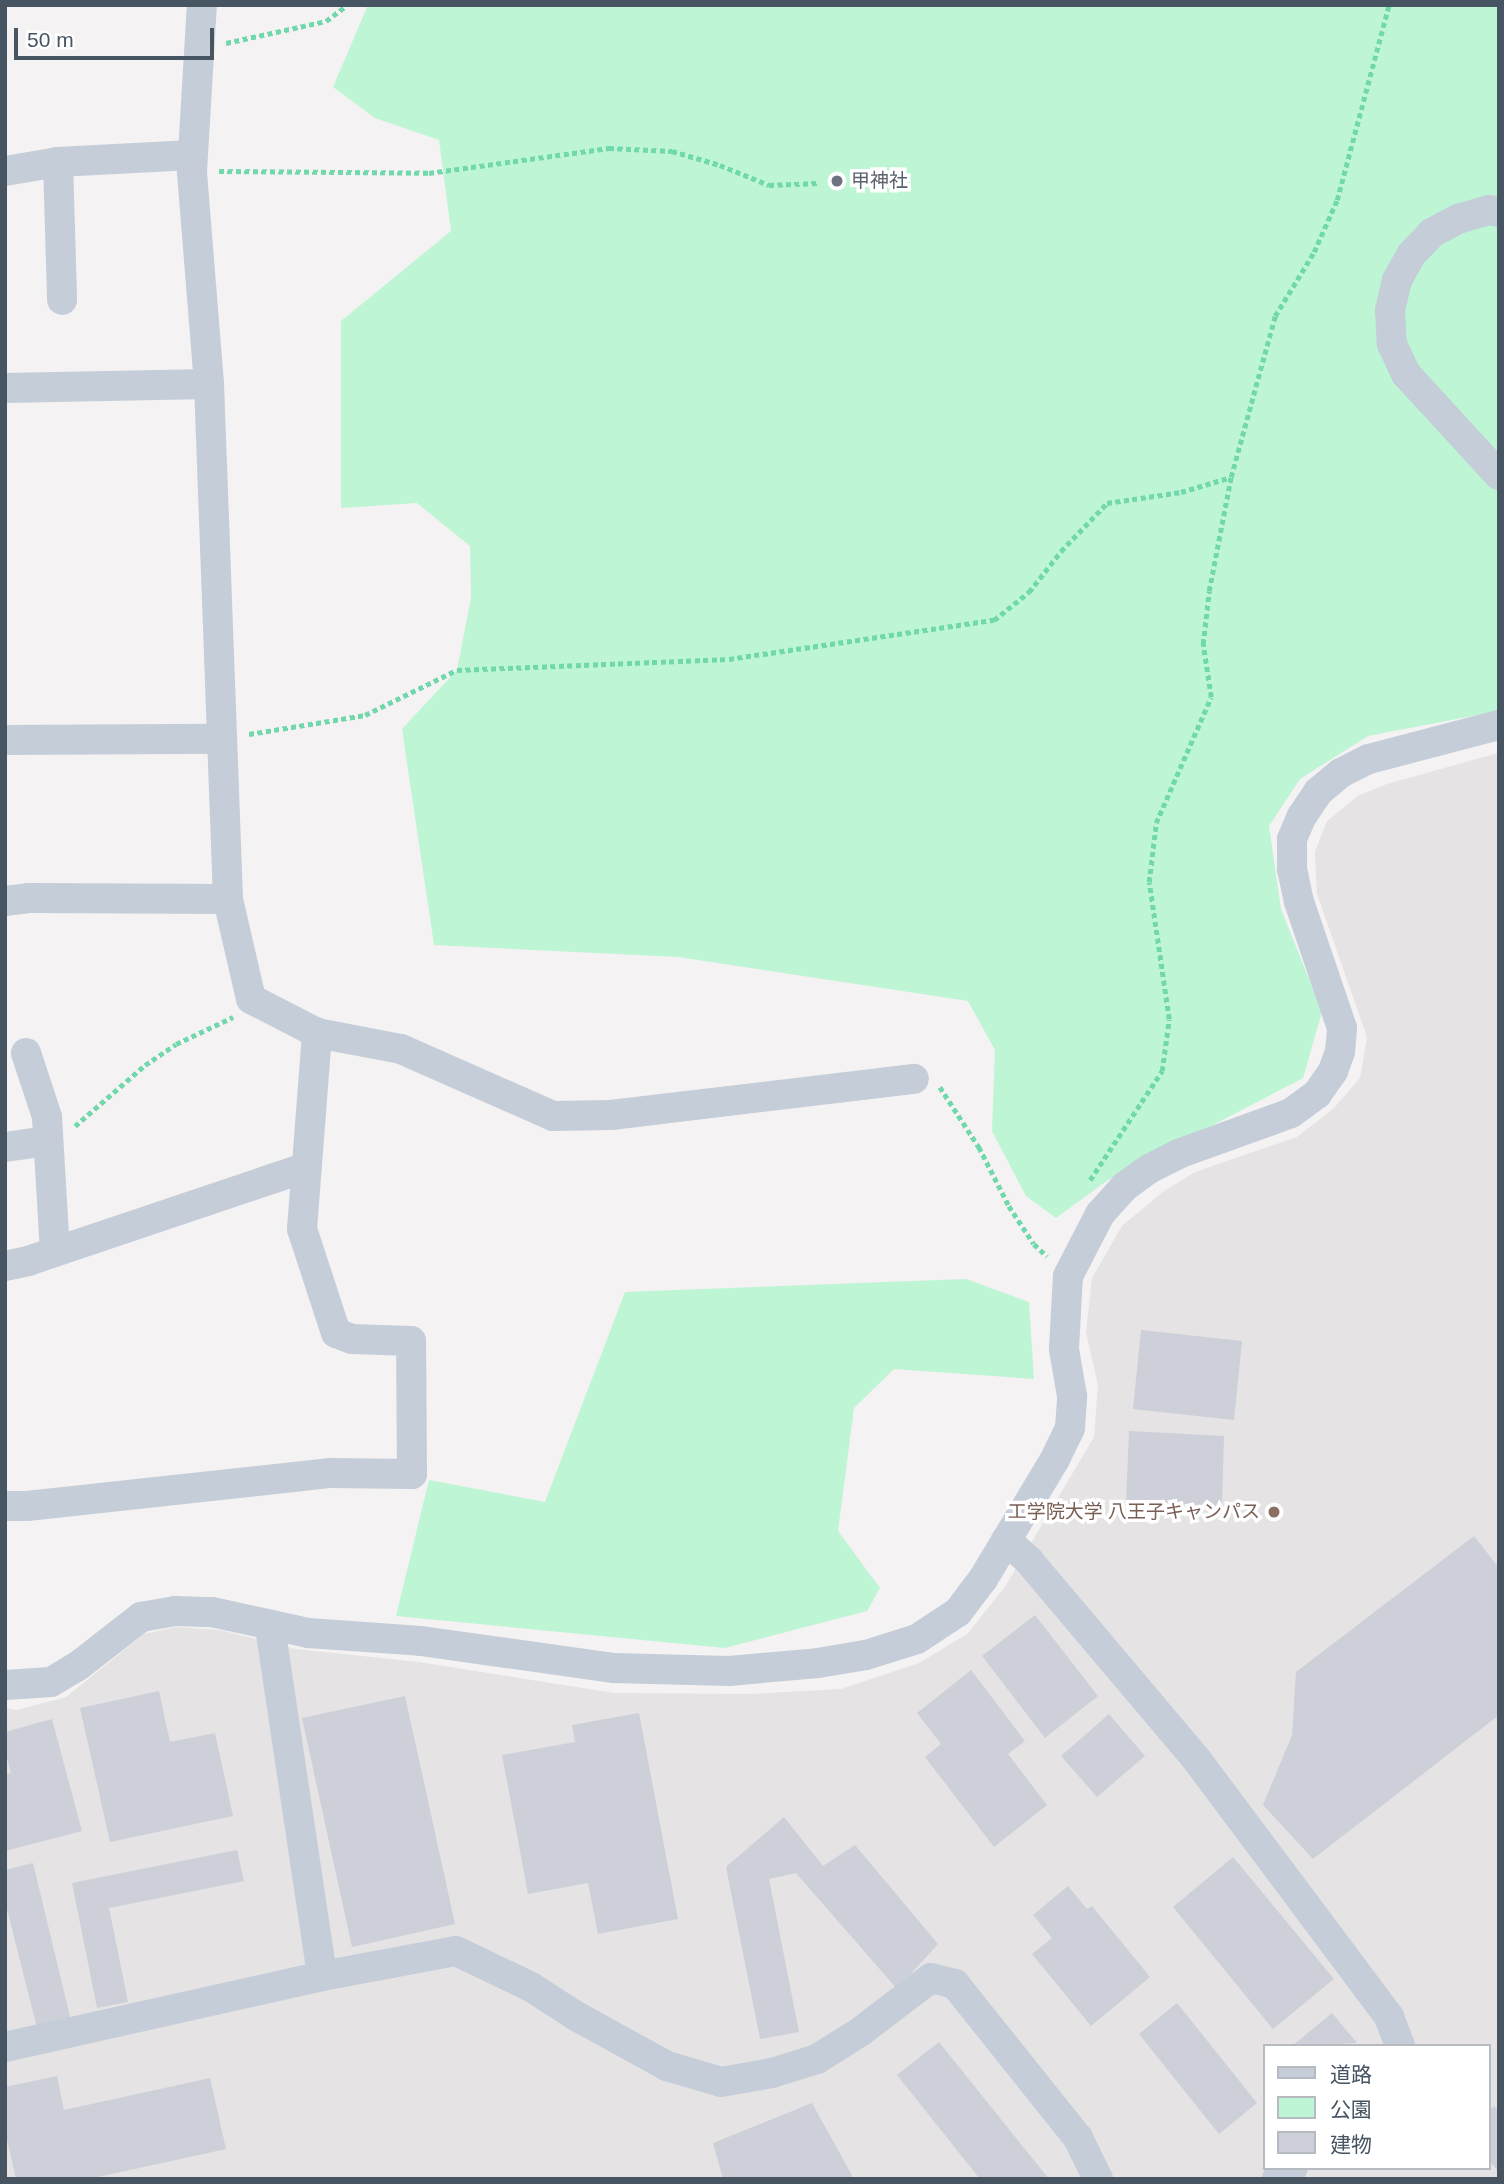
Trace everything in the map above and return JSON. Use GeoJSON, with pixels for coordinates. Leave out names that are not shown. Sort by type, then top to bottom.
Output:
{"type":"FeatureCollection","features":[{"type":"Feature","properties":{"kind":"street"},"geometry":{"type":"LineString","coordinates":[[202,5],[192,163],[209,384],[228,899],[251,999],[317,1033],[401,1049],[553,1116],[611,1115],[914,1079]]}},
{"type":"Feature","properties":{"kind":"street"},"geometry":{"type":"LineString","coordinates":[[5,171],[58,162],[192,163]]}},
{"type":"Feature","properties":{"kind":"street"},"geometry":{"type":"LineString","coordinates":[[58,162],[62,300]]}},
{"type":"Feature","properties":{"kind":"street"},"geometry":{"type":"LineString","coordinates":[[1499,212],[1489,210],[1458,219],[1432,233],[1411,255],[1397,280],[1390,310],[1392,344],[1406,374],[1499,475]]}},
{"type":"Feature","properties":{"kind":"street"},"geometry":{"type":"LineString","coordinates":[[5,388],[209,384]]}},
{"type":"Feature","properties":{"kind":"street"},"geometry":{"type":"LineString","coordinates":[[5,1685],[51,1682],[78,1666],[122,1629],[141,1617],[175,1611],[212,1612],[270,1627],[308,1633],[421,1641],[614,1668],[729,1671],[818,1663],[866,1655],[916,1639],[948,1619],[958,1612],[983,1579],[1055,1459],[1070,1428],[1072,1396],[1064,1349],[1068,1276],[1100,1214],[1124,1187],[1149,1169],[1178,1154],[1291,1113],[1317,1094],[1333,1070],[1340,1052],[1342,1028],[1299,902],[1292,869],[1292,839],[1301,816],[1318,792],[1341,773],[1369,760],[1499,724]]}},
{"type":"Feature","properties":{"kind":"street"},"geometry":{"type":"LineString","coordinates":[[5,740],[221,739]]}},
{"type":"Feature","properties":{"kind":"street"},"geometry":{"type":"LineString","coordinates":[[5,901],[29,898],[228,899]]}},
{"type":"Feature","properties":{"kind":"street"},"geometry":{"type":"LineString","coordinates":[[5,1506],[27,1506],[331,1473],[412,1475],[411,1341],[352,1339],[336,1333],[302,1229],[317,1033]]}},
{"type":"Feature","properties":{"kind":"street"},"geometry":{"type":"LineString","coordinates":[[26,1053],[47,1117],[55,1252]]}},
{"type":"Feature","properties":{"kind":"street"},"geometry":{"type":"LineString","coordinates":[[5,1147],[47,1141]]}},
{"type":"Feature","properties":{"kind":"street"},"geometry":{"type":"LineString","coordinates":[[5,1266],[55,1252],[307,1167]]}},
{"type":"Feature","properties":{"kind":"street"},"geometry":{"type":"LineString","coordinates":[[1006,1540],[1029,1561],[1197,1760],[1389,2017],[1399,2044]]}},
{"type":"Feature","properties":{"kind":"street"},"geometry":{"type":"LineString","coordinates":[[270,1627],[322,1976]]}},
{"type":"Feature","properties":{"kind":"street"},"geometry":{"type":"LineString","coordinates":[[5,2047],[322,1976],[456,1951],[494,1966],[667,2066],[721,2082],[772,2073],[817,2059],[860,2032],[931,1978],[955,1984],[1078,2138],[1098,2179]]}},
{"type":"Feature","properties":{"kind":"path"},"geometry":{"type":"LineString","coordinates":[[201,49],[326,21],[347,5]]}},
{"type":"Feature","properties":{"kind":"path"},"geometry":{"type":"LineString","coordinates":[[1086,1190],[1110,1148],[1162,1071],[1169,1019],[1149,882],[1156,822],[1211,697],[1203,644],[1209,591],[1231,477],[1275,316],[1314,252],[1337,200],[1389,5]]}},
{"type":"Feature","properties":{"kind":"path"},"geometry":{"type":"LineString","coordinates":[[192,163],[429,173],[609,148],[672,151],[720,165],[769,185],[819,183]]}},
{"type":"Feature","properties":{"kind":"path"},"geometry":{"type":"LineString","coordinates":[[221,739],[365,715],[457,670],[729,659],[995,620],[1029,592],[1061,551],[1107,503],[1181,492],[1231,477]]}},
{"type":"Feature","properties":{"kind":"path"},"geometry":{"type":"LineString","coordinates":[[47,1141],[66,1133],[145,1065],[176,1044],[229,1021],[251,999]]}},
{"type":"Feature","properties":{"kind":"path"},"geometry":{"type":"LineString","coordinates":[[914,1079],[936,1082],[950,1099],[1034,1244],[1068,1276]]}},
{"type":"Feature","properties":{"kind":"shaded area","name":"工学院大学 八王子キャンパス"},"geometry":{"type":"Polygon","coordinates":[[[1498,753],[1499,2179],[5,2179],[5,1708],[17,1710],[66,1697],[144,1634],[176,1627],[220,1630],[296,1649],[419,1662],[614,1693],[749,1694],[841,1689],[919,1663],[967,1634],[1005,1587],[1094,1437],[1098,1385],[1086,1332],[1092,1278],[1122,1226],[1164,1191],[1195,1172],[1297,1137],[1334,1108],[1360,1078],[1367,1037],[1317,894],[1315,852],[1327,821],[1358,796],[1387,784],[1498,753]]]}},
{"type":"Feature","properties":{"kind":"green space"},"geometry":{"type":"Polygon","coordinates":[[[368,5],[1499,5],[1499,723],[1493,712],[1368,736],[1300,779],[1269,826],[1281,909],[1322,1012],[1303,1078],[1108,1180],[1056,1218],[1026,1196],[992,1131],[995,1050],[968,1001],[678,957],[434,945],[402,729],[457,670],[471,598],[470,546],[417,503],[341,508],[341,321],[451,231],[439,140],[375,118],[333,87],[368,5]]]}},
{"type":"Feature","properties":{"kind":"green space"},"geometry":{"type":"Polygon","coordinates":[[[966,1279],[1029,1302],[1034,1379],[894,1369],[854,1408],[838,1531],[880,1588],[867,1611],[725,1648],[396,1616],[429,1480],[545,1502],[625,1292],[966,1279]]]}},
{"type":"Feature","properties":{"kind":"building"},"geometry":{"type":"Polygon","coordinates":[[[1141,1330],[1242,1341],[1234,1420],[1133,1409],[1141,1330]]]}},
{"type":"Feature","properties":{"kind":"building"},"geometry":{"type":"Polygon","coordinates":[[[1129,1431],[1224,1436],[1222,1507],[1126,1503],[1129,1431]]]}},
{"type":"Feature","properties":{"kind":"building"},"geometry":{"type":"Polygon","coordinates":[[[1474,1536],[1499,1568],[1499,1715],[1313,1859],[1263,1805],[1292,1735],[1296,1672],[1474,1536]]]}},
{"type":"Feature","properties":{"kind":"building"},"geometry":{"type":"Polygon","coordinates":[[[1035,1615],[1098,1696],[1045,1738],[982,1656],[1035,1615]]]}},
{"type":"Feature","properties":{"kind":"building"},"geometry":{"type":"Polygon","coordinates":[[[971,1670],[1025,1741],[1008,1754],[1047,1805],[994,1847],[925,1757],[941,1744],[917,1713],[971,1670]]]}},
{"type":"Feature","properties":{"kind":"building"},"geometry":{"type":"Polygon","coordinates":[[[159,1691],[170,1742],[215,1733],[233,1816],[110,1842],[80,1708],[159,1691]]]}},
{"type":"Feature","properties":{"kind":"building"},"geometry":{"type":"Polygon","coordinates":[[[405,1696],[455,1924],[352,1947],[302,1718],[405,1696]]]}},
{"type":"Feature","properties":{"kind":"building"},"geometry":{"type":"Polygon","coordinates":[[[639,1713],[678,1919],[598,1934],[588,1883],[528,1894],[502,1755],[575,1742],[572,1725],[639,1713]]]}},
{"type":"Feature","properties":{"kind":"building"},"geometry":{"type":"Polygon","coordinates":[[[1109,1714],[1145,1756],[1097,1797],[1061,1756],[1109,1714]]]}},
{"type":"Feature","properties":{"kind":"building"},"geometry":{"type":"Polygon","coordinates":[[[52,1719],[82,1831],[5,1851],[5,1774],[11,1773],[5,1750],[5,1732],[52,1719]]]}},
{"type":"Feature","properties":{"kind":"building"},"geometry":{"type":"Polygon","coordinates":[[[784,1817],[823,1866],[855,1845],[938,1944],[897,1989],[796,1873],[769,1879],[799,2032],[760,2039],[726,1867],[784,1817]]]}},
{"type":"Feature","properties":{"kind":"building"},"geometry":{"type":"Polygon","coordinates":[[[237,1850],[244,1881],[109,1908],[128,2002],[97,2008],[72,1883],[237,1850]]]}},
{"type":"Feature","properties":{"kind":"building"},"geometry":{"type":"Polygon","coordinates":[[[1233,1857],[1334,1979],[1273,2029],[1173,1907],[1233,1857]]]}},
{"type":"Feature","properties":{"kind":"building"},"geometry":{"type":"Polygon","coordinates":[[[33,1863],[72,2025],[38,2032],[5,1901],[5,1870],[33,1863]]]}},
{"type":"Feature","properties":{"kind":"building"},"geometry":{"type":"Polygon","coordinates":[[[1068,1886],[1087,1909],[1092,1906],[1150,1977],[1091,2026],[1032,1954],[1052,1938],[1033,1915],[1068,1886]]]}},
{"type":"Feature","properties":{"kind":"building"},"geometry":{"type":"Polygon","coordinates":[[[1177,2003],[1257,2103],[1219,2134],[1139,2034],[1177,2003]]]}},
{"type":"Feature","properties":{"kind":"building"},"geometry":{"type":"Polygon","coordinates":[[[1332,2013],[1357,2043],[1335,2044],[1294,2044],[1332,2013]]]}},
{"type":"Feature","properties":{"kind":"building"},"geometry":{"type":"Polygon","coordinates":[[[939,2042],[1049,2179],[980,2179],[897,2075],[939,2042]]]}},
{"type":"Feature","properties":{"kind":"building"},"geometry":{"type":"Polygon","coordinates":[[[57,2076],[64,2110],[210,2078],[226,2149],[89,2179],[16,2179],[5,2131],[5,2087],[57,2076]]]}},
{"type":"Feature","properties":{"kind":"building"},"geometry":{"type":"Polygon","coordinates":[[[812,2103],[854,2179],[723,2179],[713,2143],[812,2103]]]}},
{"type":"Feature","properties":{"kind":"building"},"geometry":{"type":"Polygon","coordinates":[[[1494,2106],[1499,2112],[1499,2172],[1490,2161],[1490,2109],[1494,2106]]]}},
{"type":"Feature","properties":{"kind":"place","name":"甲神社"},"geometry":{"type":"Point","coordinates":[837,181]}},
{"type":"Feature","properties":{"kind":"place","name":"工学院大学 八王子キャンパス"},"geometry":{"type":"Point","coordinates":[1274,1512]}}]}
